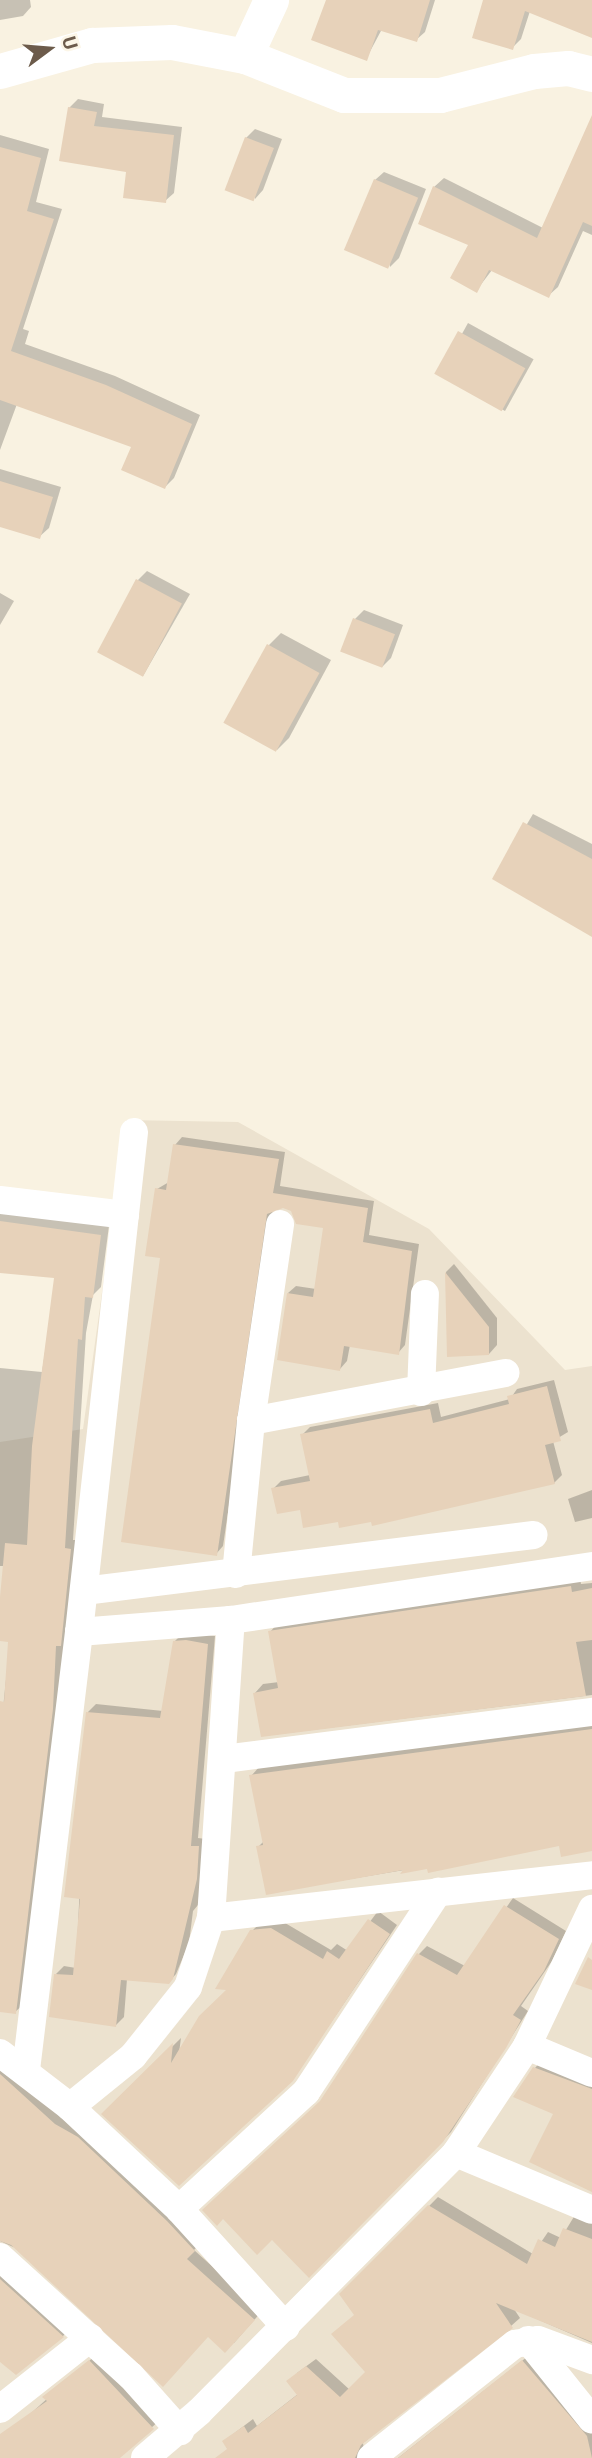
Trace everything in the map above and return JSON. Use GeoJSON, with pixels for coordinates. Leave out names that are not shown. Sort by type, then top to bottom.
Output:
{"type":"FeatureCollection","features":[{"type":"Feature","properties":{"kind":"street"},"geometry":{"type":"LineString","coordinates":[[245,56],[271,0]]}},
{"type":"Feature","properties":{"kind":"street"},"geometry":{"type":"LineString","coordinates":[[0,72],[92,45],[172,42],[245,56],[344,95],[440,95],[534,71],[568,68],[592,74]]}},
{"type":"Feature","properties":{"kind":"street"},"geometry":{"type":"LineString","coordinates":[[26,2070],[84,1591],[134,1132]]}},
{"type":"Feature","properties":{"kind":"street"},"geometry":{"type":"LineString","coordinates":[[0,1200],[125,1215]]}},
{"type":"Feature","properties":{"kind":"street"},"geometry":{"type":"LineString","coordinates":[[236,1574],[251,1421],[280,1224]]}},
{"type":"Feature","properties":{"kind":"street"},"geometry":{"type":"LineString","coordinates":[[421,1392],[425,1294]]}},
{"type":"Feature","properties":{"kind":"street"},"geometry":{"type":"LineString","coordinates":[[251,1421],[421,1392],[506,1374]]}},
{"type":"Feature","properties":{"kind":"street"},"geometry":{"type":"LineString","coordinates":[[84,1591],[534,1535]]}},
{"type":"Feature","properties":{"kind":"street"},"geometry":{"type":"LineString","coordinates":[[79,1632],[231,1620],[592,1566]]}},
{"type":"Feature","properties":{"kind":"street"},"geometry":{"type":"LineString","coordinates":[[70,2107],[133,2056],[161,2027],[188,1987],[211,1918],[224,1759],[231,1620]]}},
{"type":"Feature","properties":{"kind":"street"},"geometry":{"type":"LineString","coordinates":[[224,1759],[592,1713]]}},
{"type":"Feature","properties":{"kind":"street"},"geometry":{"type":"LineString","coordinates":[[211,1918],[592,1875]]}},
{"type":"Feature","properties":{"kind":"street"},"geometry":{"type":"LineString","coordinates":[[179,2209],[306,2092],[438,1892]]}},
{"type":"Feature","properties":{"kind":"street"},"geometry":{"type":"LineString","coordinates":[[145,2458],[180,2431],[456,2153],[527,2046],[589,1923]]}},
{"type":"Feature","properties":{"kind":"street"},"geometry":{"type":"LineString","coordinates":[[527,2046],[592,2073]]}},
{"type":"Feature","properties":{"kind":"street"},"geometry":{"type":"LineString","coordinates":[[0,2053],[26,2070],[70,2107],[179,2209],[286,2326]]}},
{"type":"Feature","properties":{"kind":"street"},"geometry":{"type":"LineString","coordinates":[[456,2153],[592,2210]]}},
{"type":"Feature","properties":{"kind":"street"},"geometry":{"type":"LineString","coordinates":[[0,2257],[90,2338],[180,2431]]}},
{"type":"Feature","properties":{"kind":"street"},"geometry":{"type":"LineString","coordinates":[[0,2409],[90,2338]]}},
{"type":"Feature","properties":{"kind":"street"},"geometry":{"type":"LineString","coordinates":[[371,2458],[514,2344],[528,2340],[592,2360]]}},
{"type":"Feature","properties":{"kind":"street"},"geometry":{"type":"LineString","coordinates":[[528,2340],[592,2420]]}},
{"type":"Feature","properties":{"kind":"shaded area"},"geometry":{"type":"Polygon","coordinates":[[[126,1120],[238,1122],[429,1229],[565,1370],[592,1366],[592,2458],[0,2458],[0,1442],[83,1429],[126,1120]]]}},
{"type":"Feature","properties":{"kind":"building"},"geometry":{"type":"Polygon","coordinates":[[[326,0],[430,0],[417,42],[378,30],[367,61],[311,40],[326,0]]]}},
{"type":"Feature","properties":{"kind":"building"},"geometry":{"type":"Polygon","coordinates":[[[483,0],[592,0],[592,38],[525,11],[513,50],[472,38],[483,0]]]}},
{"type":"Feature","properties":{"kind":"building"},"geometry":{"type":"Polygon","coordinates":[[[68,107],[97,112],[94,126],[174,135],[166,203],[123,198],[126,172],[59,161],[68,107]]]}},
{"type":"Feature","properties":{"kind":"building"},"geometry":{"type":"Polygon","coordinates":[[[592,115],[592,226],[583,222],[549,298],[489,270],[477,293],[450,278],[468,245],[418,224],[433,186],[537,238],[592,115]]]}},
{"type":"Feature","properties":{"kind":"building"},"geometry":{"type":"Polygon","coordinates":[[[245,137],[274,148],[254,201],[225,190],[245,137]]]}},
{"type":"Feature","properties":{"kind":"building"},"geometry":{"type":"Polygon","coordinates":[[[0,147],[41,158],[27,211],[54,219],[11,351],[106,385],[192,424],[165,489],[121,470],[131,447],[0,400],[0,147]]]}},
{"type":"Feature","properties":{"kind":"building"},"geometry":{"type":"Polygon","coordinates":[[[374,179],[418,198],[388,269],[344,250],[374,179]]]}},
{"type":"Feature","properties":{"kind":"building"},"geometry":{"type":"Polygon","coordinates":[[[458,331],[525,368],[502,411],[434,374],[458,331]]]}},
{"type":"Feature","properties":{"kind":"building"},"geometry":{"type":"Polygon","coordinates":[[[0,481],[53,497],[40,539],[0,527],[0,481]]]}},
{"type":"Feature","properties":{"kind":"building"},"geometry":{"type":"Polygon","coordinates":[[[136,579],[182,603],[143,677],[97,652],[136,579]]]}},
{"type":"Feature","properties":{"kind":"building"},"geometry":{"type":"Polygon","coordinates":[[[353,618],[395,634],[382,668],[340,652],[353,618]]]}},
{"type":"Feature","properties":{"kind":"building"},"geometry":{"type":"Polygon","coordinates":[[[267,644],[319,673],[276,752],[223,723],[267,644]]]}},
{"type":"Feature","properties":{"kind":"building"},"geometry":{"type":"Polygon","coordinates":[[[523,822],[592,859],[592,937],[492,879],[523,822]]]}},
{"type":"Feature","properties":{"kind":"building"},"geometry":{"type":"Polygon","coordinates":[[[173,1144],[279,1159],[273,1193],[368,1208],[363,1242],[412,1251],[399,1355],[344,1346],[340,1371],[277,1360],[287,1293],[313,1297],[323,1228],[296,1224],[291,1211],[283,1208],[267,1214],[217,1556],[121,1542],[160,1258],[145,1256],[155,1188],[166,1190],[173,1144]]]}},
{"type":"Feature","properties":{"kind":"building"},"geometry":{"type":"Polygon","coordinates":[[[0,1221],[101,1235],[93,1298],[85,1297],[82,1340],[78,1339],[65,1548],[71,1549],[61,1646],[56,1646],[53,1709],[16,2014],[0,2012],[0,1701],[4,1702],[8,1642],[0,1641],[0,1597],[5,1543],[27,1545],[32,1446],[54,1278],[0,1273],[0,1221]]]}},
{"type":"Feature","properties":{"kind":"building"},"geometry":{"type":"Polygon","coordinates":[[[445,1272],[489,1327],[489,1355],[447,1357],[445,1272]]]}},
{"type":"Feature","properties":{"kind":"building"},"geometry":{"type":"Polygon","coordinates":[[[547,1386],[561,1441],[545,1445],[555,1484],[372,1526],[371,1522],[339,1528],[338,1522],[303,1528],[300,1510],[277,1514],[271,1488],[310,1481],[300,1434],[430,1409],[433,1423],[509,1404],[507,1396],[547,1386]]]}},
{"type":"Feature","properties":{"kind":"building"},"geometry":{"type":"Polygon","coordinates":[[[571,1586],[572,1592],[592,1588],[592,1640],[576,1642],[586,1696],[261,1737],[253,1693],[278,1688],[268,1631],[571,1586]]]}},
{"type":"Feature","properties":{"kind":"building"},"geometry":{"type":"Polygon","coordinates":[[[186,1640],[208,1644],[191,1846],[199,1846],[197,1879],[173,1979],[169,1984],[121,1980],[116,2027],[49,2017],[54,1974],[73,1975],[80,1899],[64,1897],[86,1712],[160,1718],[173,1641],[186,1640]]]}},
{"type":"Feature","properties":{"kind":"building"},"geometry":{"type":"Polygon","coordinates":[[[592,1729],[592,1851],[561,1857],[559,1846],[428,1873],[427,1869],[400,1874],[403,1870],[266,1895],[256,1846],[263,1845],[249,1775],[592,1729]]]}},
{"type":"Feature","properties":{"kind":"building"},"geometry":{"type":"Polygon","coordinates":[[[504,1905],[559,1939],[544,1971],[513,2015],[521,2020],[506,2048],[443,2142],[309,2278],[272,2240],[257,2255],[223,2219],[217,2226],[202,2210],[320,2101],[417,1953],[457,1975],[504,1905]]]}},
{"type":"Feature","properties":{"kind":"building"},"geometry":{"type":"Polygon","coordinates":[[[368,1919],[390,1934],[293,2081],[179,2186],[101,2114],[173,2043],[171,2063],[199,2016],[226,1990],[215,1989],[250,1930],[271,1928],[323,1959],[327,1951],[339,1959],[368,1919]]]}},
{"type":"Feature","properties":{"kind":"building"},"geometry":{"type":"Polygon","coordinates":[[[588,1957],[592,1960],[592,1990],[575,1984],[588,1957]]]}},
{"type":"Feature","properties":{"kind":"building"},"geometry":{"type":"Polygon","coordinates":[[[533,2067],[592,2089],[592,2192],[529,2162],[553,2114],[513,2097],[533,2067]]]}},
{"type":"Feature","properties":{"kind":"building"},"geometry":{"type":"Polygon","coordinates":[[[0,2074],[55,2124],[78,2137],[167,2221],[195,2251],[187,2259],[255,2320],[225,2353],[208,2337],[163,2387],[11,2245],[0,2241],[0,2074]]]}},
{"type":"Feature","properties":{"kind":"building"},"geometry":{"type":"Polygon","coordinates":[[[428,2205],[527,2264],[538,2239],[555,2247],[563,2228],[592,2239],[592,2342],[496,2303],[513,2328],[361,2445],[355,2458],[215,2458],[227,2449],[222,2441],[244,2426],[248,2433],[297,2395],[286,2381],[306,2366],[340,2397],[365,2372],[331,2334],[354,2315],[339,2294],[428,2205]]]}},
{"type":"Feature","properties":{"kind":"building"},"geometry":{"type":"Polygon","coordinates":[[[0,2279],[64,2337],[16,2375],[0,2362],[0,2279]]]}},
{"type":"Feature","properties":{"kind":"building"},"geometry":{"type":"Polygon","coordinates":[[[89,2360],[154,2429],[120,2458],[0,2458],[0,2434],[47,2401],[42,2397],[89,2360]]]}},
{"type":"Feature","properties":{"kind":"building"},"geometry":{"type":"Polygon","coordinates":[[[522,2360],[587,2436],[592,2458],[398,2458],[522,2360]]]}}]}
